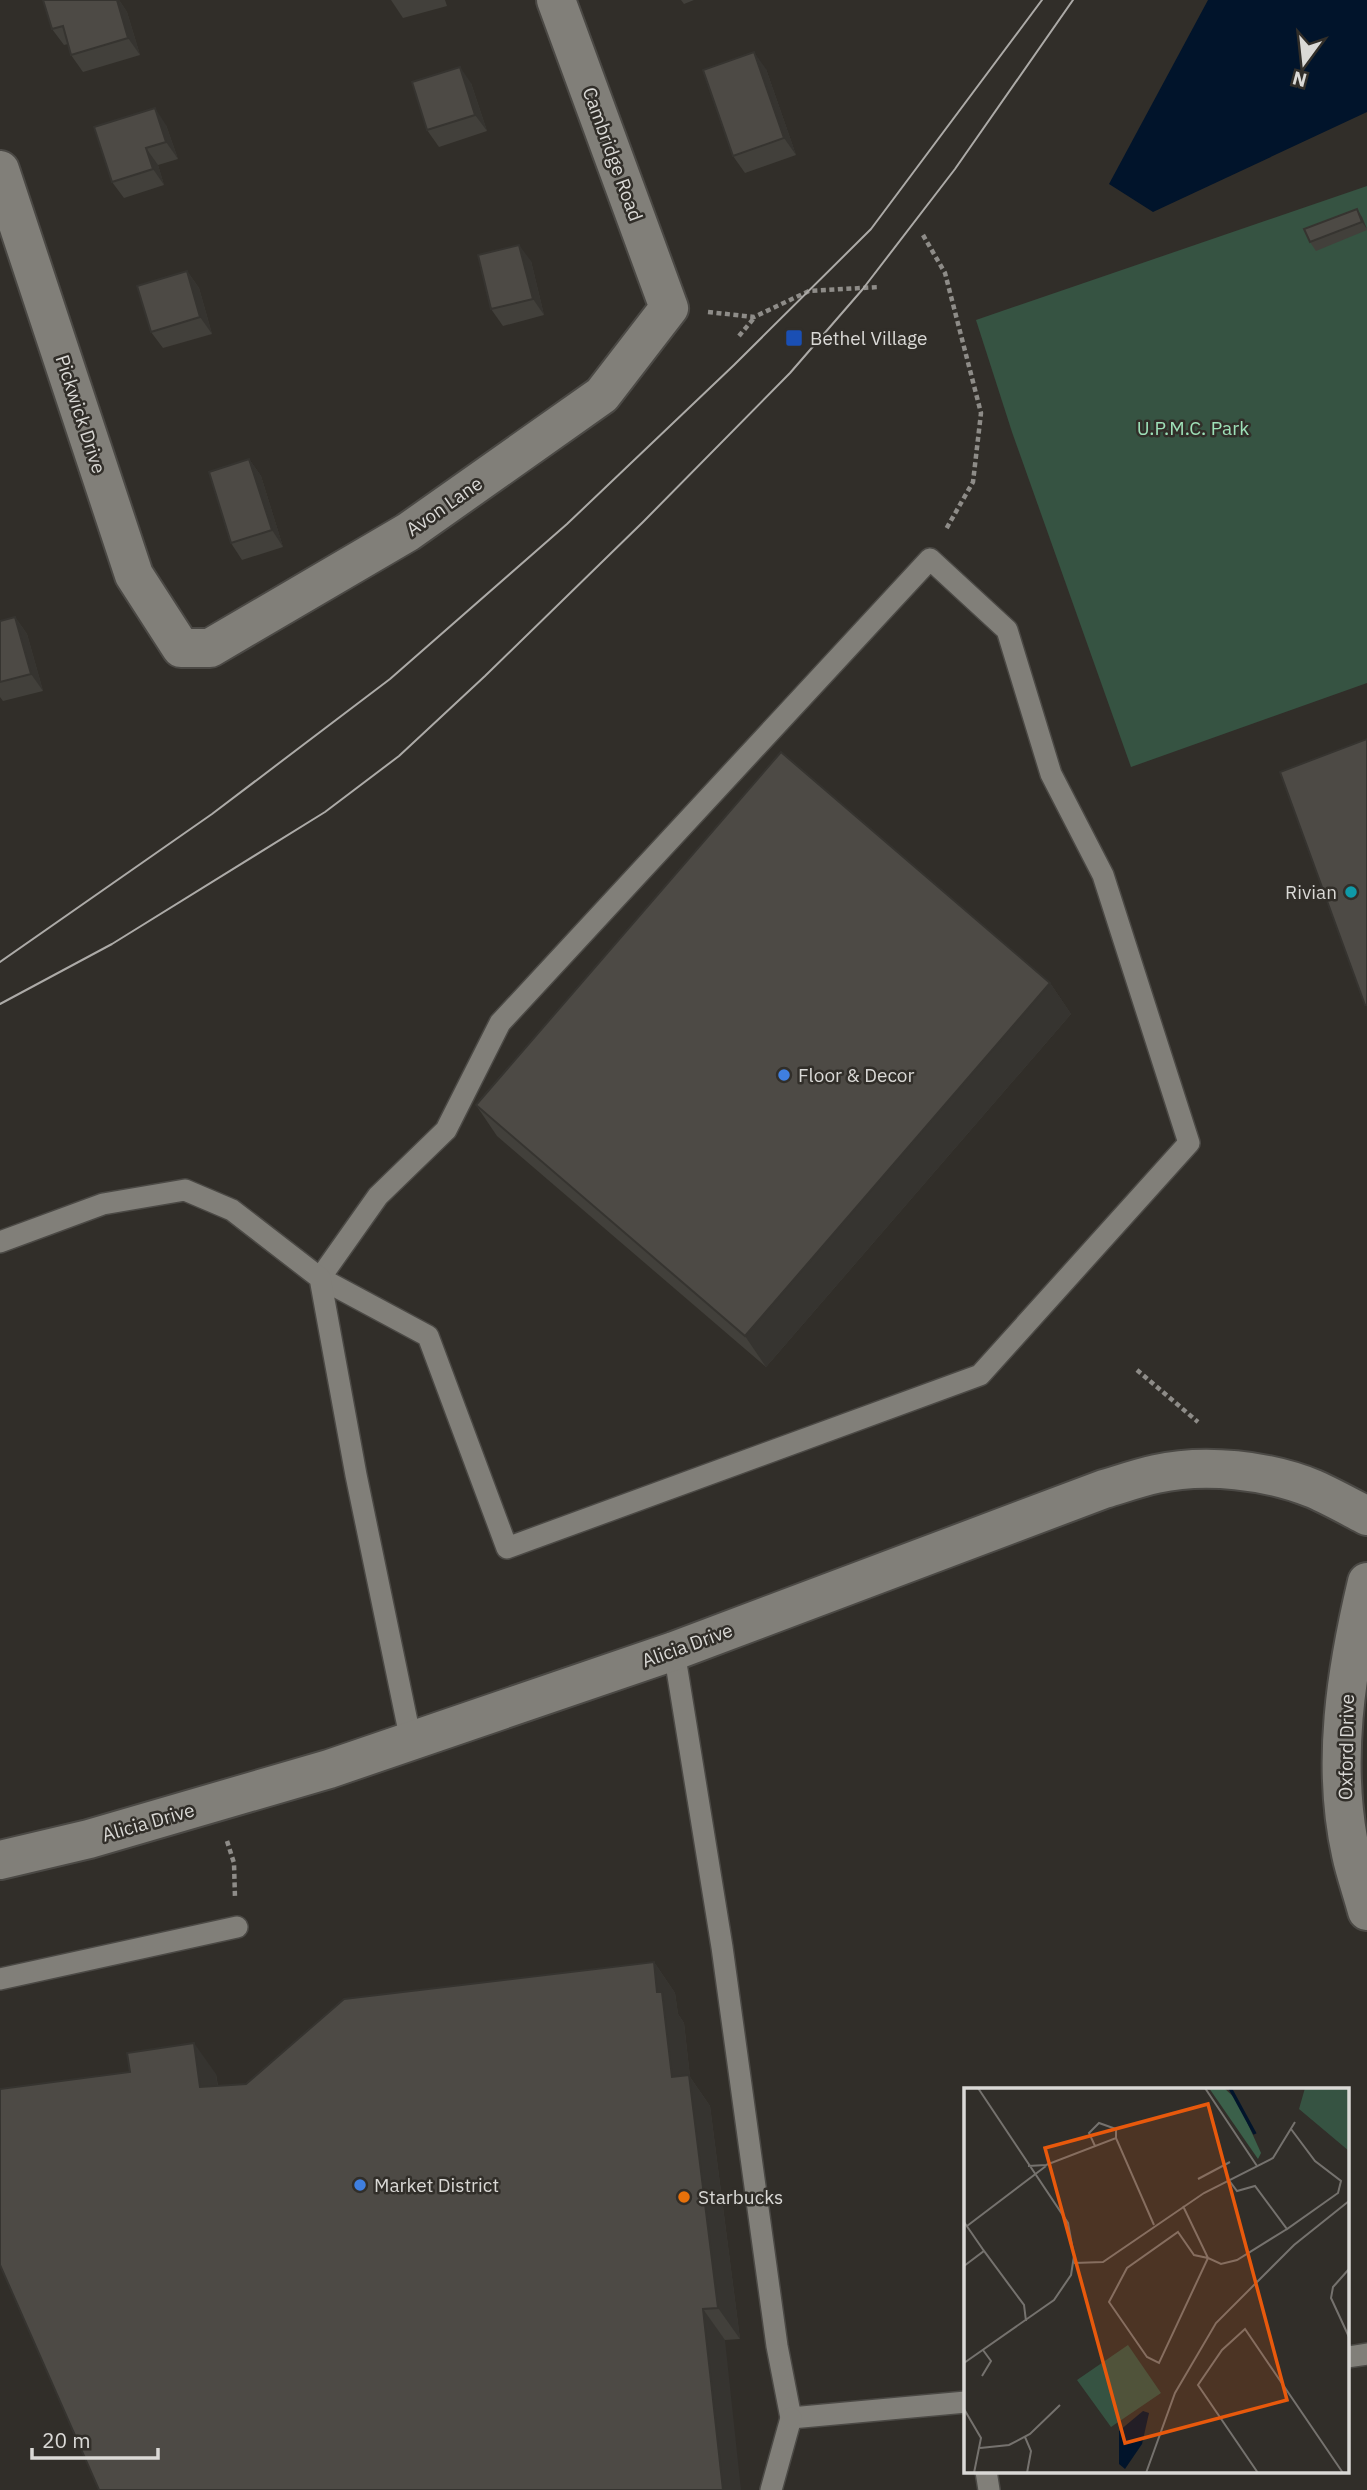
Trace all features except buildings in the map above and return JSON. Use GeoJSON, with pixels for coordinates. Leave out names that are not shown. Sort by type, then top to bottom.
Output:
{"type":"FeatureCollection","features":[{"type":"Feature","properties":{"kind":"street","name":"Cambridge Road"},"geometry":{"type":"LineString","coordinates":[[556,0],[669,308]]}},
{"type":"Feature","properties":{"kind":"street","name":"Pickwick Drive"},"geometry":{"type":"LineString","coordinates":[[0,170],[134,575],[181,648]]}},
{"type":"Feature","properties":{"kind":"street","name":"Avon Lane"},"geometry":{"type":"LineString","coordinates":[[181,648],[210,648],[408,532],[602,395],[669,308]]}},
{"type":"Feature","properties":{"kind":"street","name":"Alicia Drive"},"geometry":{"type":"LineString","coordinates":[[0,1860],[89,1839],[329,1769],[674,1651],[1042,1511],[1104,1489],[1158,1474],[1204,1470],[1284,1479],[1314,1489],[1367,1516]]}},
{"type":"Feature","properties":{"kind":"street","name":"Oxford Drive"},"geometry":{"type":"LineString","coordinates":[[1367,1582],[1356,1628],[1344,1704],[1342,1751],[1350,1853],[1367,1911]]}},
{"type":"Feature","properties":{"kind":"lane"},"geometry":{"type":"LineString","coordinates":[[0,1242],[103,1204],[185,1190],[232,1210],[320,1278],[428,1336],[507,1548],[980,1375],[1189,1143],[1104,875],[1051,774],[1007,630],[930,559],[500,1023],[446,1130],[378,1196],[320,1278],[356,1475],[411,1741]]}},
{"type":"Feature","properties":{"kind":"lane"},"geometry":{"type":"LineString","coordinates":[[674,1651],[722,1947],[777,2346],[790,2417],[771,2490]]}},
{"type":"Feature","properties":{"kind":"lane"},"geometry":{"type":"LineString","coordinates":[[0,1979],[237,1927]]}},
{"type":"Feature","properties":{"kind":"lane"},"geometry":{"type":"LineString","coordinates":[[790,2417],[964,2402]]}},
{"type":"Feature","properties":{"kind":"lane"},"geometry":{"type":"LineString","coordinates":[[986,2472],[989,2490]]}},
{"type":"Feature","properties":{"kind":"path"},"geometry":{"type":"LineString","coordinates":[[923,235],[946,273],[981,413],[973,482],[930,559]]}},
{"type":"Feature","properties":{"kind":"path"},"geometry":{"type":"LineString","coordinates":[[739,336],[754,317],[809,290],[862,290],[880,287]]}},
{"type":"Feature","properties":{"kind":"path"},"geometry":{"type":"LineString","coordinates":[[669,308],[754,317]]}},
{"type":"Feature","properties":{"kind":"path"},"geometry":{"type":"LineString","coordinates":[[1137,1370],[1198,1422]]}},
{"type":"Feature","properties":{"kind":"path"},"geometry":{"type":"LineString","coordinates":[[225,1833],[234,1863]]}},
{"type":"Feature","properties":{"kind":"green space","name":"U.P.M.C. Park"},"geometry":{"type":"Polygon","coordinates":[[[1367,186],[1367,683],[1131,767],[1012,432],[976,320],[1367,186]]]}},
{"type":"Feature","properties":{"kind":"water"},"geometry":{"type":"Polygon","coordinates":[[[1208,0],[1367,0],[1367,112],[1153,212],[1109,184],[1208,0]]]}},
{"type":"Feature","properties":{"kind":"tram line"},"geometry":{"type":"LineString","coordinates":[[0,962],[212,814],[390,679],[567,524],[734,365],[871,229],[1042,0]]}},
{"type":"Feature","properties":{"kind":"tram line"},"geometry":{"type":"LineString","coordinates":[[0,1004],[112,944],[325,812],[399,756],[485,676],[643,522],[790,373],[862,290],[955,169],[1073,0]]}},
{"type":"Feature","properties":{"kind":"place","name":"Bethel Village"},"geometry":{"type":"Point","coordinates":[794,338]}},
{"type":"Feature","properties":{"kind":"place","name":"Rivian"},"geometry":{"type":"Point","coordinates":[1351,892]}},
{"type":"Feature","properties":{"kind":"place","name":"Floor & Decor"},"geometry":{"type":"Point","coordinates":[784,1075]}},
{"type":"Feature","properties":{"kind":"place","name":"Market District"},"geometry":{"type":"Point","coordinates":[360,2185]}},
{"type":"Feature","properties":{"kind":"place","name":"Starbucks"},"geometry":{"type":"Point","coordinates":[684,2197]}}]}
